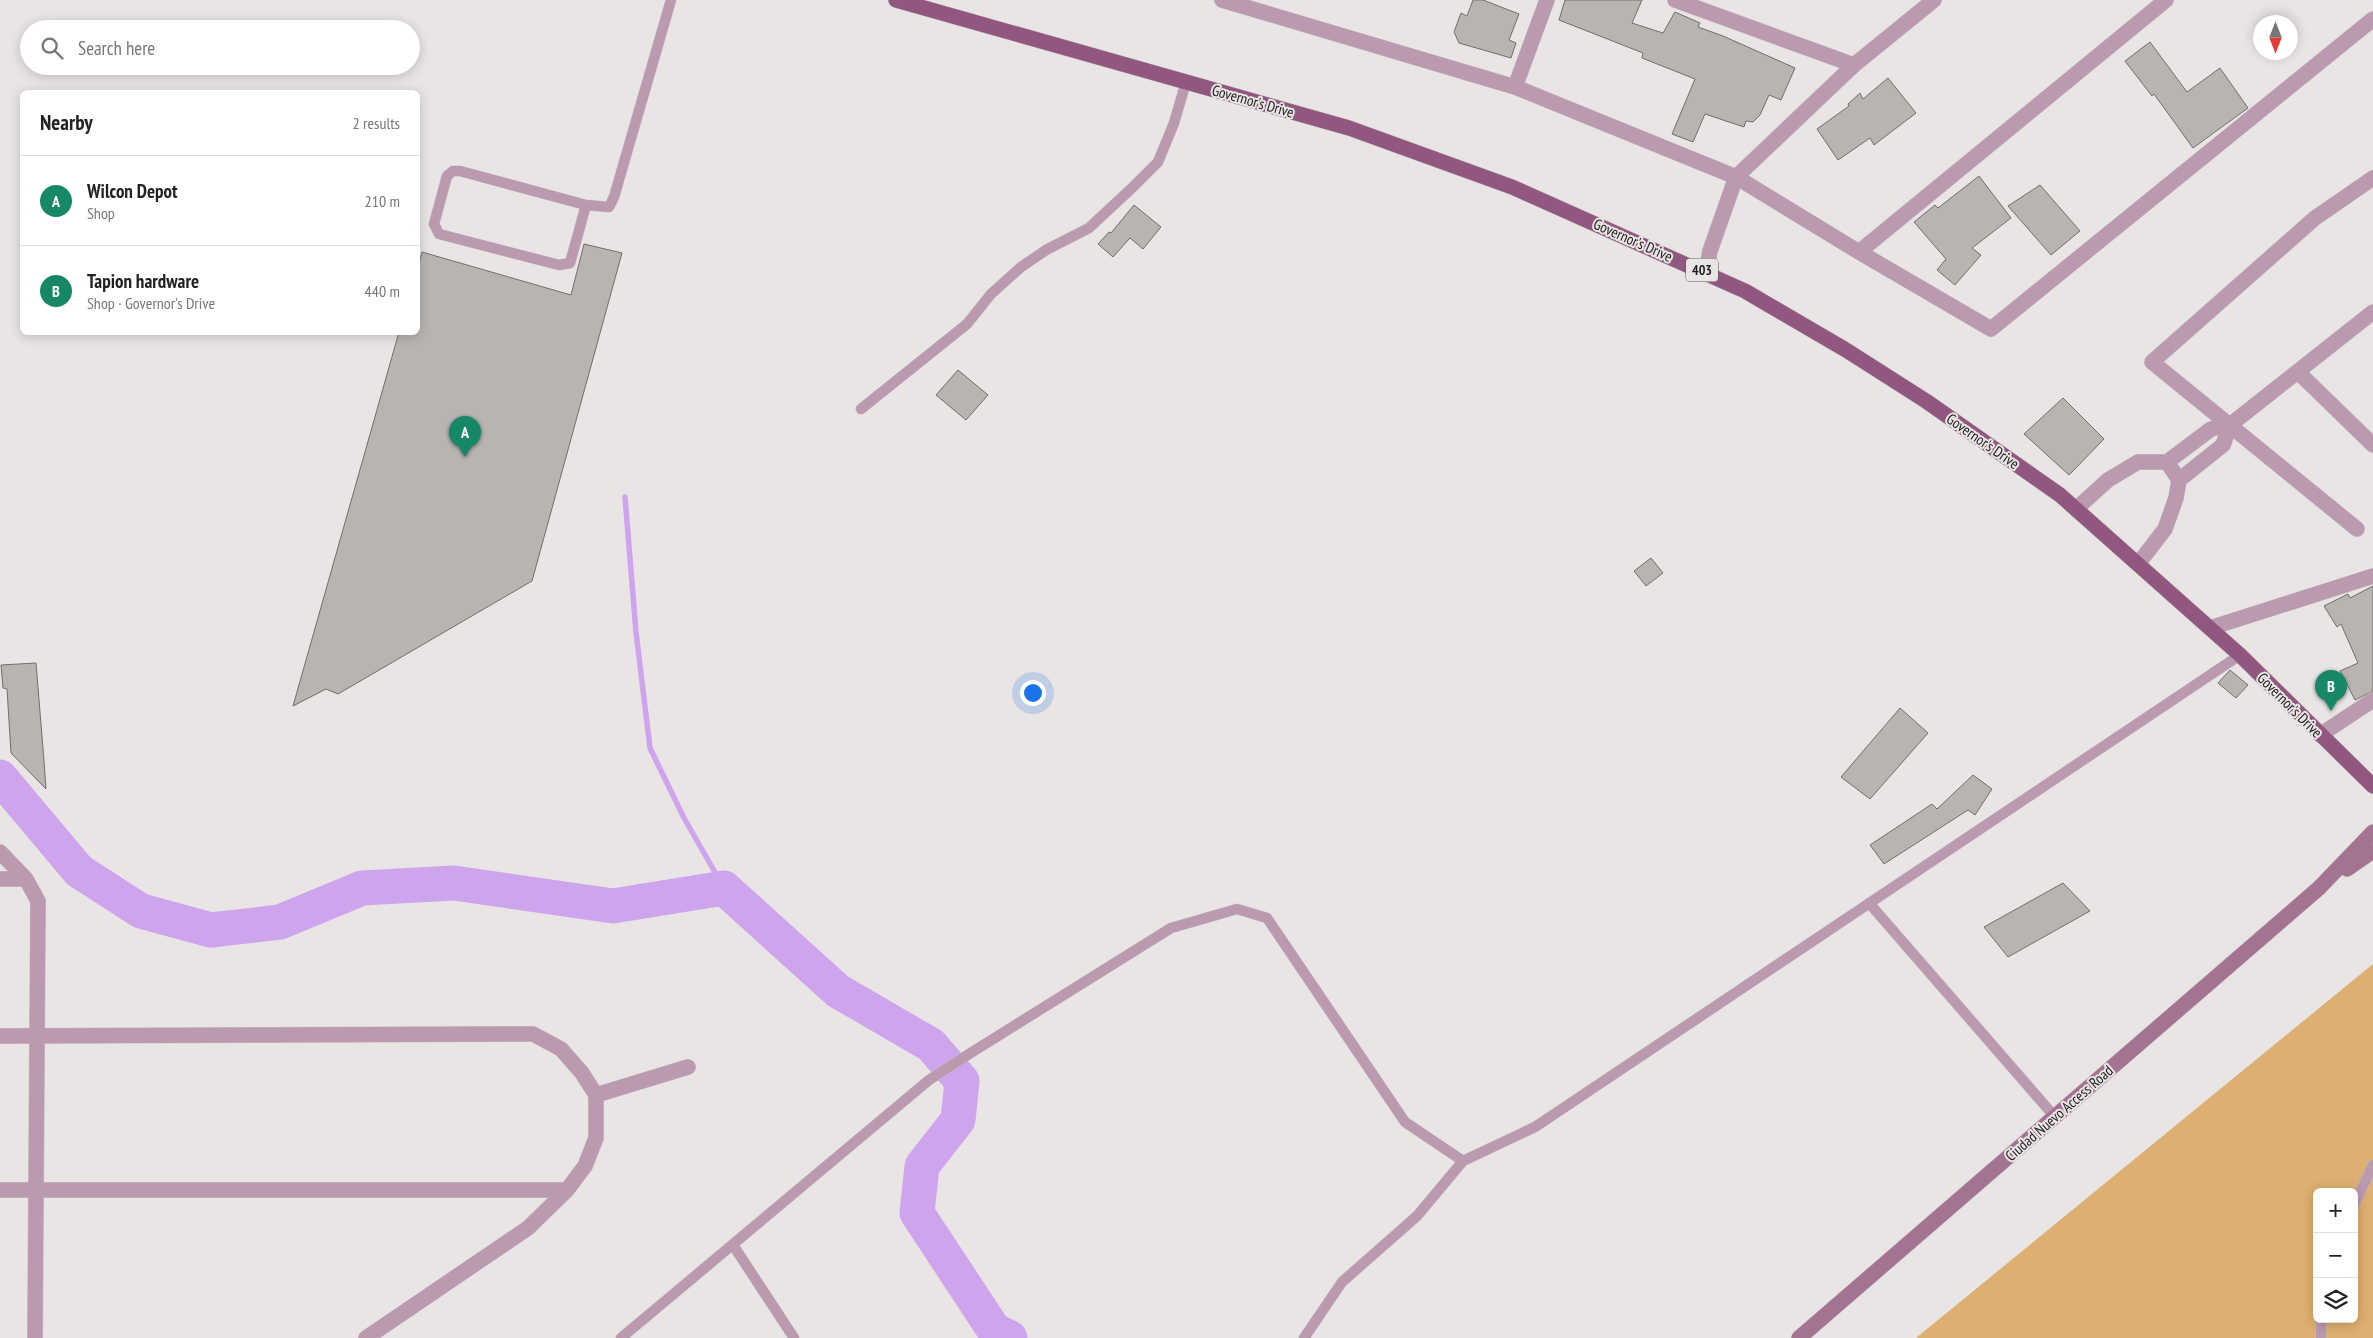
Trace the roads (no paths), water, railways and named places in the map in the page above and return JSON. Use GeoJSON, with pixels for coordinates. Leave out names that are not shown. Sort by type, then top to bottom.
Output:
{"type":"FeatureCollection","features":[{"type":"Feature","properties":{"kind":"main road","name":"Governor's Drive"},"geometry":{"type":"LineString","coordinates":[[896,0],[1349,128],[1512,187],[1745,291],[1870,365],[2060,495],[2240,654],[2373,786]]}},
{"type":"Feature","properties":{"kind":"street"},"geometry":{"type":"LineString","coordinates":[[1222,0],[1515,87],[1736,177],[1858,252],[1991,329],[2373,19]]}},
{"type":"Feature","properties":{"kind":"street"},"geometry":{"type":"LineString","coordinates":[[1515,87],[1547,0]]}},
{"type":"Feature","properties":{"kind":"street"},"geometry":{"type":"LineString","coordinates":[[1674,0],[1854,65]]}},
{"type":"Feature","properties":{"kind":"street"},"geometry":{"type":"LineString","coordinates":[[1706,272],[1710,250],[1736,177],[1854,65],[1934,0]]}},
{"type":"Feature","properties":{"kind":"street"},"geometry":{"type":"LineString","coordinates":[[1858,252],[2166,0]]}},
{"type":"Feature","properties":{"kind":"street"},"geometry":{"type":"LineString","coordinates":[[2357,529],[2152,362],[2314,218],[2373,178]]}},
{"type":"Feature","properties":{"kind":"street"},"geometry":{"type":"LineString","coordinates":[[2076,509],[2108,480],[2138,462],[2167,462],[2210,429],[2230,425],[2373,312]]}},
{"type":"Feature","properties":{"kind":"street"},"geometry":{"type":"LineString","coordinates":[[2298,372],[2373,445]]}},
{"type":"Feature","properties":{"kind":"street"},"geometry":{"type":"LineString","coordinates":[[2138,564],[2164,530],[2176,498],[2179,480],[2223,445],[2230,425]]}},
{"type":"Feature","properties":{"kind":"street"},"geometry":{"type":"LineString","coordinates":[[2167,462],[2179,480]]}},
{"type":"Feature","properties":{"kind":"street"},"geometry":{"type":"LineString","coordinates":[[2210,628],[2373,576]]}},
{"type":"Feature","properties":{"kind":"street"},"geometry":{"type":"LineString","coordinates":[[2320,735],[2373,700]]}},
{"type":"Feature","properties":{"kind":"street"},"geometry":{"type":"LineString","coordinates":[[2319,888],[2373,832]]}},
{"type":"Feature","properties":{"kind":"street"},"geometry":{"type":"LineString","coordinates":[[2319,888],[2373,851]]}},
{"type":"Feature","properties":{"kind":"street"},"geometry":{"type":"LineString","coordinates":[[0,852],[26,879],[38,901],[35,1338]]}},
{"type":"Feature","properties":{"kind":"street"},"geometry":{"type":"LineString","coordinates":[[0,879],[26,879]]}},
{"type":"Feature","properties":{"kind":"street","name":"Ciudad Nuevo Access Road"},"geometry":{"type":"LineString","coordinates":[[1799,1338],[2319,888]]}},
{"type":"Feature","properties":{"kind":"street"},"geometry":{"type":"LineString","coordinates":[[0,1036],[533,1034],[561,1049],[582,1073],[596,1095],[596,1138],[585,1166],[567,1190],[528,1228],[366,1338]]}},
{"type":"Feature","properties":{"kind":"street"},"geometry":{"type":"LineString","coordinates":[[596,1095],[688,1067]]}},
{"type":"Feature","properties":{"kind":"street"},"geometry":{"type":"LineString","coordinates":[[0,1190],[567,1190]]}},
{"type":"Feature","properties":{"kind":"lane"},"geometry":{"type":"LineString","coordinates":[[586,205],[570,262],[565,265],[439,234],[434,224],[447,176],[453,171],[460,171],[586,205],[609,207],[614,197],[671,0]]}},
{"type":"Feature","properties":{"kind":"lane"},"geometry":{"type":"LineString","coordinates":[[861,409],[967,324],[991,294],[1021,267],[1046,250],[1089,228],[1158,162],[1174,123],[1186,82]]}},
{"type":"Feature","properties":{"kind":"lane"},"geometry":{"type":"LineString","coordinates":[[1304,1338],[1342,1282],[1417,1216],[1463,1161],[1535,1127],[2240,654]]}},
{"type":"Feature","properties":{"kind":"lane"},"geometry":{"type":"LineString","coordinates":[[1869,903],[2055,1117]]}},
{"type":"Feature","properties":{"kind":"lane"},"geometry":{"type":"LineString","coordinates":[[621,1338],[929,1080],[1171,928],[1237,908],[1267,918],[1405,1122],[1463,1161]]}},
{"type":"Feature","properties":{"kind":"lane"},"geometry":{"type":"LineString","coordinates":[[2358,1197],[2373,1165]]}},
{"type":"Feature","properties":{"kind":"lane"},"geometry":{"type":"LineString","coordinates":[[733,1245],[794,1338]]}},
{"type":"Feature","properties":{"kind":"lane"},"geometry":{"type":"LineString","coordinates":[[2321,1323],[2321,1338]]}},
{"type":"Feature","properties":{"kind":"waterway"},"geometry":{"type":"LineString","coordinates":[[625,497],[636,632],[650,748],[684,818],[724,888]]}},
{"type":"Feature","properties":{"kind":"waterway"},"geometry":{"type":"LineString","coordinates":[[0,777],[79,871],[141,911],[211,930],[280,922],[362,888],[454,883],[613,906],[724,888],[838,991],[931,1045],[962,1081],[958,1120],[922,1166],[917,1213],[994,1330],[1010,1338]]}},
{"type":"Feature","properties":{"kind":"place","name":"Wilcon Depot"},"geometry":{"type":"Point","coordinates":[465,457]}},
{"type":"Feature","properties":{"kind":"place","name":"Tapion hardware"},"geometry":{"type":"Point","coordinates":[2331,711]}}]}
